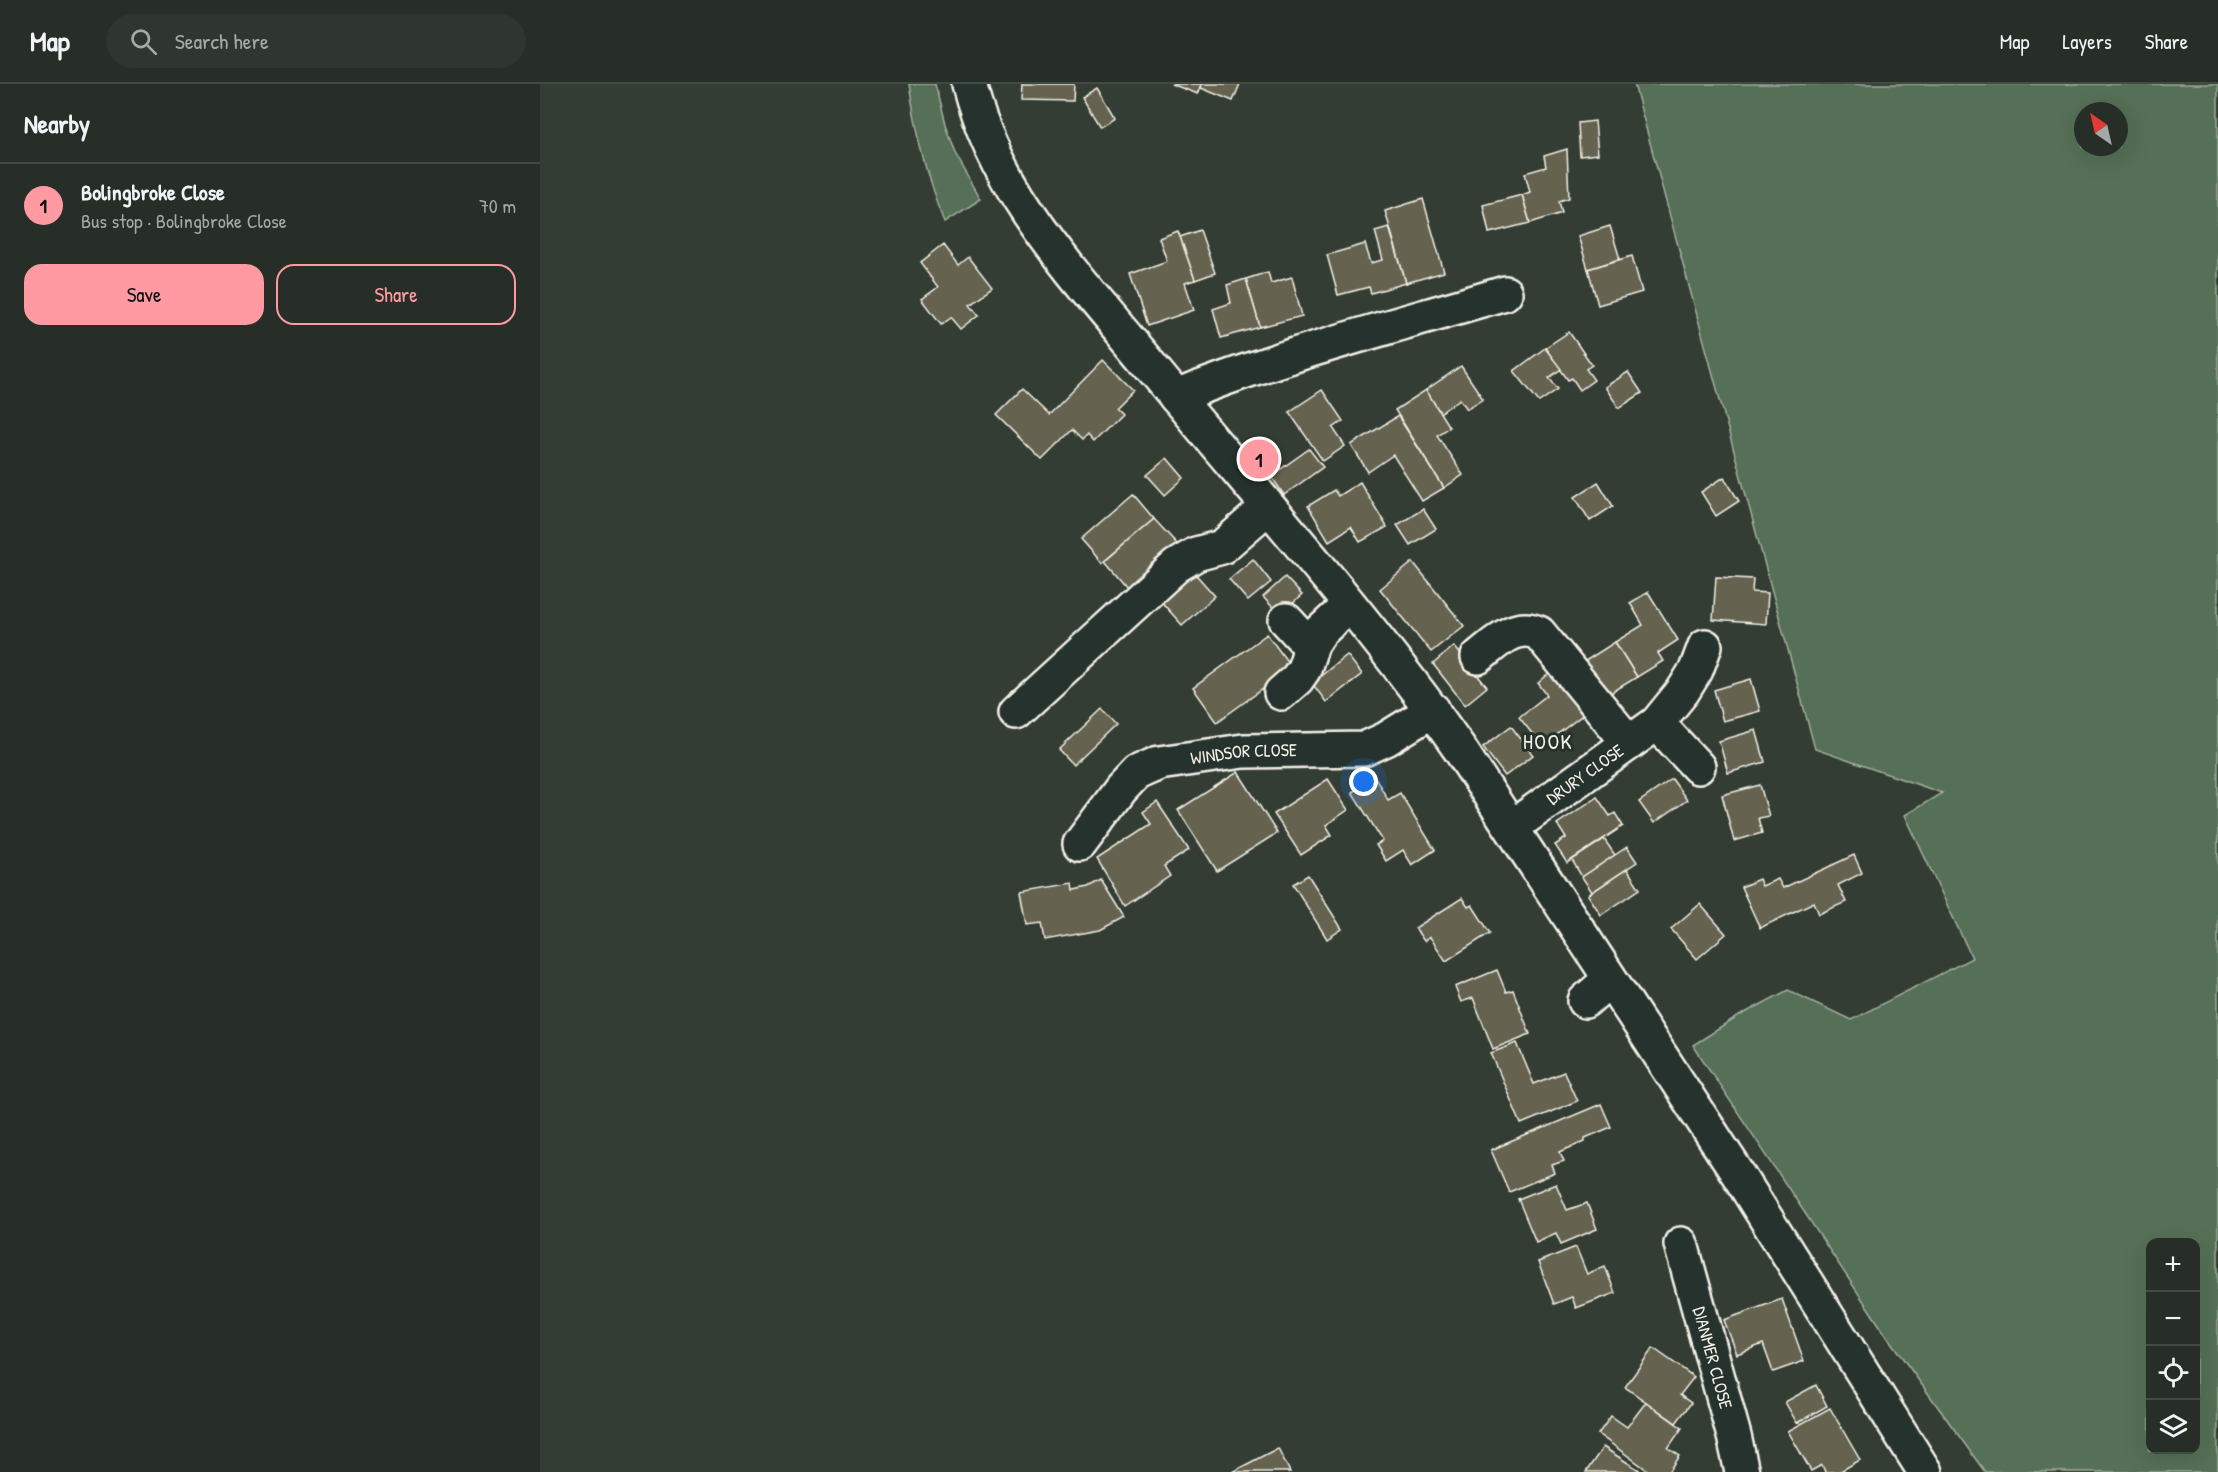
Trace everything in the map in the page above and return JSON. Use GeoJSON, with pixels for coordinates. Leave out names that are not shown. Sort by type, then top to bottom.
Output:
{"type":"FeatureCollection","features":[{"type":"Feature","properties":{"kind":"street"},"geometry":{"type":"LineString","coordinates":[[969,84],[974,104],[994,153],[1053,247],[1433,710],[1740,1177],[1925,1472]]}},
{"type":"Feature","properties":{"kind":"street"},"geometry":{"type":"LineString","coordinates":[[1176,397],[1208,384],[1320,348],[1505,293]]}},
{"type":"Feature","properties":{"kind":"street"},"geometry":{"type":"LineString","coordinates":[[1016,712],[1176,566],[1196,554],[1222,547],[1268,507]]}},
{"type":"Feature","properties":{"kind":"street"},"geometry":{"type":"LineString","coordinates":[[1281,693],[1297,679],[1304,669],[1311,647],[1320,632],[1349,605]]}},
{"type":"Feature","properties":{"kind":"street"},"geometry":{"type":"LineString","coordinates":[[1286,620],[1311,647]]}},
{"type":"Feature","properties":{"kind":"street"},"geometry":{"type":"LineString","coordinates":[[1478,657],[1514,630],[1533,630],[1539,633],[1629,743]]}},
{"type":"Feature","properties":{"kind":"street","name":"DRURY CLOSE"},"geometry":{"type":"LineString","coordinates":[[1512,827],[1657,723],[1696,670],[1705,646]]}},
{"type":"Feature","properties":{"kind":"street","name":"WINDSOR CLOSE"},"geometry":{"type":"LineString","coordinates":[[1080,844],[1121,789],[1136,773],[1160,763],[1243,751],[1364,749],[1386,739],[1433,710]]}},
{"type":"Feature","properties":{"kind":"street"},"geometry":{"type":"LineString","coordinates":[[1657,723],[1698,767]]}},
{"type":"Feature","properties":{"kind":"street"},"geometry":{"type":"LineString","coordinates":[[1585,1001],[1610,980]]}},
{"type":"Feature","properties":{"kind":"street","name":"DIANMER CLOSE"},"geometry":{"type":"LineString","coordinates":[[1681,1244],[1742,1472]]}},
{"type":"Feature","properties":{"kind":"green space"},"geometry":{"type":"Polygon","coordinates":[[[909,84],[935,84],[955,153],[981,199],[945,222],[922,154],[909,84]]]}},
{"type":"Feature","properties":{"kind":"green space"},"geometry":{"type":"Polygon","coordinates":[[[1634,84],[2218,84],[2218,1472],[1985,1472],[1888,1338],[1693,1045],[1741,1015],[1788,990],[1851,1020],[1972,958],[1905,815],[1942,793],[1815,749],[1634,84]]]}},
{"type":"Feature","properties":{"kind":"building"},"geometry":{"type":"Polygon","coordinates":[[[1022,84],[1074,84],[1073,101],[1021,100],[1022,84]]]}},
{"type":"Feature","properties":{"kind":"building"},"geometry":{"type":"Polygon","coordinates":[[[1171,84],[1202,84],[1198,94],[1171,84]]]}},
{"type":"Feature","properties":{"kind":"building"},"geometry":{"type":"Polygon","coordinates":[[[1202,84],[1240,84],[1233,101],[1201,88],[1202,84]]]}},
{"type":"Feature","properties":{"kind":"building"},"geometry":{"type":"Polygon","coordinates":[[[1097,88],[1115,118],[1100,127],[1082,97],[1097,88]]]}},
{"type":"Feature","properties":{"kind":"building"},"geometry":{"type":"Polygon","coordinates":[[[1595,121],[1598,154],[1580,156],[1578,123],[1595,121]]]}},
{"type":"Feature","properties":{"kind":"building"},"geometry":{"type":"Polygon","coordinates":[[[1567,149],[1569,198],[1559,201],[1562,213],[1530,223],[1522,195],[1530,192],[1525,173],[1546,167],[1544,156],[1567,149]]]}},
{"type":"Feature","properties":{"kind":"building"},"geometry":{"type":"Polygon","coordinates":[[[1522,195],[1530,223],[1489,233],[1483,205],[1522,195]]]}},
{"type":"Feature","properties":{"kind":"building"},"geometry":{"type":"Polygon","coordinates":[[[1423,199],[1444,272],[1406,283],[1385,211],[1423,199]]]}},
{"type":"Feature","properties":{"kind":"building"},"geometry":{"type":"Polygon","coordinates":[[[1610,226],[1620,259],[1588,269],[1578,236],[1610,226]]]}},
{"type":"Feature","properties":{"kind":"building"},"geometry":{"type":"Polygon","coordinates":[[[1389,227],[1406,283],[1371,293],[1369,287],[1338,295],[1327,255],[1365,244],[1371,263],[1383,260],[1375,231],[1389,227]]]}},
{"type":"Feature","properties":{"kind":"building"},"geometry":{"type":"Polygon","coordinates":[[[1200,230],[1215,273],[1195,280],[1180,237],[1200,230]]]}},
{"type":"Feature","properties":{"kind":"building"},"geometry":{"type":"Polygon","coordinates":[[[1178,231],[1195,280],[1185,283],[1194,310],[1147,326],[1130,274],[1167,261],[1159,238],[1178,231]]]}},
{"type":"Feature","properties":{"kind":"building"},"geometry":{"type":"Polygon","coordinates":[[[943,245],[958,265],[968,257],[992,288],[970,304],[979,315],[961,329],[951,317],[941,324],[922,299],[938,287],[920,263],[943,245]]]}},
{"type":"Feature","properties":{"kind":"building"},"geometry":{"type":"Polygon","coordinates":[[[1632,256],[1642,292],[1598,305],[1588,269],[1632,256]]]}},
{"type":"Feature","properties":{"kind":"building"},"geometry":{"type":"Polygon","coordinates":[[[1268,272],[1271,283],[1292,277],[1302,316],[1260,327],[1246,279],[1268,272]]]}},
{"type":"Feature","properties":{"kind":"building"},"geometry":{"type":"Polygon","coordinates":[[[1246,279],[1260,327],[1221,338],[1213,309],[1231,303],[1227,285],[1246,279]]]}},
{"type":"Feature","properties":{"kind":"building"},"geometry":{"type":"Polygon","coordinates":[[[1569,332],[1592,365],[1586,369],[1594,380],[1580,390],[1572,378],[1568,380],[1545,348],[1569,332]]]}},
{"type":"Feature","properties":{"kind":"building"},"geometry":{"type":"Polygon","coordinates":[[[1545,348],[1561,369],[1549,378],[1558,389],[1539,402],[1514,371],[1545,348]]]}},
{"type":"Feature","properties":{"kind":"building"},"geometry":{"type":"Polygon","coordinates":[[[1103,360],[1133,390],[1115,408],[1121,414],[1093,442],[1087,435],[1082,440],[1072,430],[1042,460],[996,415],[1022,389],[1049,415],[1103,360]]]}},
{"type":"Feature","properties":{"kind":"building"},"geometry":{"type":"Polygon","coordinates":[[[1461,366],[1483,399],[1467,409],[1460,399],[1440,413],[1426,390],[1461,366]]]}},
{"type":"Feature","properties":{"kind":"building"},"geometry":{"type":"Polygon","coordinates":[[[1628,372],[1642,393],[1619,408],[1605,387],[1628,372]]]}},
{"type":"Feature","properties":{"kind":"building"},"geometry":{"type":"Polygon","coordinates":[[[1322,390],[1343,421],[1333,428],[1345,446],[1323,461],[1289,412],[1322,390]]]}},
{"type":"Feature","properties":{"kind":"building"},"geometry":{"type":"Polygon","coordinates":[[[1426,390],[1449,427],[1437,435],[1463,475],[1444,488],[1395,410],[1426,390]]]}},
{"type":"Feature","properties":{"kind":"building"},"geometry":{"type":"Polygon","coordinates":[[[1398,416],[1444,488],[1422,501],[1393,455],[1368,472],[1351,445],[1398,416]]]}},
{"type":"Feature","properties":{"kind":"building"},"geometry":{"type":"Polygon","coordinates":[[[1309,449],[1323,467],[1284,495],[1271,476],[1309,449]]]}},
{"type":"Feature","properties":{"kind":"building"},"geometry":{"type":"Polygon","coordinates":[[[1167,458],[1184,478],[1165,495],[1147,475],[1167,458]]]}},
{"type":"Feature","properties":{"kind":"building"},"geometry":{"type":"Polygon","coordinates":[[[1724,477],[1739,501],[1716,516],[1701,492],[1724,477]]]}},
{"type":"Feature","properties":{"kind":"building"},"geometry":{"type":"Polygon","coordinates":[[[1360,482],[1387,527],[1360,542],[1351,527],[1329,541],[1308,506],[1334,490],[1338,496],[1360,482]]]}},
{"type":"Feature","properties":{"kind":"building"},"geometry":{"type":"Polygon","coordinates":[[[1598,482],[1613,506],[1590,521],[1575,497],[1598,482]]]}},
{"type":"Feature","properties":{"kind":"building"},"geometry":{"type":"Polygon","coordinates":[[[1133,494],[1154,519],[1102,563],[1081,539],[1133,494]]]}},
{"type":"Feature","properties":{"kind":"building"},"geometry":{"type":"Polygon","coordinates":[[[1423,509],[1436,529],[1410,545],[1397,525],[1423,509]]]}},
{"type":"Feature","properties":{"kind":"building"},"geometry":{"type":"Polygon","coordinates":[[[1154,519],[1178,545],[1128,588],[1105,561],[1154,519]]]}},
{"type":"Feature","properties":{"kind":"building"},"geometry":{"type":"Polygon","coordinates":[[[1253,559],[1271,582],[1248,601],[1229,579],[1253,559]]]}},
{"type":"Feature","properties":{"kind":"building"},"geometry":{"type":"Polygon","coordinates":[[[1413,562],[1464,626],[1431,652],[1380,589],[1413,562]]]}},
{"type":"Feature","properties":{"kind":"building"},"geometry":{"type":"Polygon","coordinates":[[[1190,568],[1215,596],[1182,625],[1157,597],[1190,568]]]}},
{"type":"Feature","properties":{"kind":"building"},"geometry":{"type":"Polygon","coordinates":[[[1285,577],[1302,595],[1280,615],[1263,597],[1285,577]]]}},
{"type":"Feature","properties":{"kind":"building"},"geometry":{"type":"Polygon","coordinates":[[[1716,577],[1753,579],[1752,592],[1768,593],[1766,624],[1713,620],[1716,577]]]}},
{"type":"Feature","properties":{"kind":"building"},"geometry":{"type":"Polygon","coordinates":[[[1648,592],[1678,640],[1658,653],[1663,661],[1637,677],[1615,642],[1643,625],[1630,603],[1648,592]]]}},
{"type":"Feature","properties":{"kind":"building"},"geometry":{"type":"Polygon","coordinates":[[[1267,634],[1292,668],[1217,722],[1193,688],[1267,634]]]}},
{"type":"Feature","properties":{"kind":"building"},"geometry":{"type":"Polygon","coordinates":[[[1615,642],[1637,677],[1601,699],[1579,665],[1615,642]]]}},
{"type":"Feature","properties":{"kind":"building"},"geometry":{"type":"Polygon","coordinates":[[[1454,646],[1487,687],[1465,705],[1433,664],[1454,646]]]}},
{"type":"Feature","properties":{"kind":"building"},"geometry":{"type":"Polygon","coordinates":[[[1347,655],[1362,674],[1326,702],[1312,683],[1347,655]]]}},
{"type":"Feature","properties":{"kind":"building"},"geometry":{"type":"Polygon","coordinates":[[[1552,671],[1585,713],[1542,746],[1519,717],[1547,695],[1538,683],[1552,671]]]}},
{"type":"Feature","properties":{"kind":"building"},"geometry":{"type":"Polygon","coordinates":[[[1751,679],[1760,711],[1723,721],[1714,690],[1751,679]]]}},
{"type":"Feature","properties":{"kind":"building"},"geometry":{"type":"Polygon","coordinates":[[[1102,709],[1116,724],[1073,765],[1059,750],[1102,709]]]}},
{"type":"Feature","properties":{"kind":"building"},"geometry":{"type":"Polygon","coordinates":[[[1511,726],[1533,755],[1505,776],[1483,747],[1511,726]]]}},
{"type":"Feature","properties":{"kind":"building"},"geometry":{"type":"Polygon","coordinates":[[[1756,730],[1765,762],[1728,773],[1719,741],[1756,730]]]}},
{"type":"Feature","properties":{"kind":"building"},"geometry":{"type":"Polygon","coordinates":[[[1238,772],[1277,833],[1217,871],[1178,810],[1238,772]]]}},
{"type":"Feature","properties":{"kind":"building"},"geometry":{"type":"Polygon","coordinates":[[[1375,777],[1388,800],[1400,793],[1435,850],[1412,865],[1403,850],[1386,861],[1376,845],[1383,841],[1352,792],[1375,777]]]}},
{"type":"Feature","properties":{"kind":"building"},"geometry":{"type":"Polygon","coordinates":[[[1328,779],[1348,810],[1326,825],[1332,835],[1301,855],[1274,814],[1328,779]]]}},
{"type":"Feature","properties":{"kind":"building"},"geometry":{"type":"Polygon","coordinates":[[[1672,779],[1687,800],[1654,823],[1639,802],[1672,779]]]}},
{"type":"Feature","properties":{"kind":"building"},"geometry":{"type":"Polygon","coordinates":[[[1760,785],[1769,816],[1758,818],[1762,833],[1734,841],[1722,795],[1760,785]]]}},
{"type":"Feature","properties":{"kind":"building"},"geometry":{"type":"Polygon","coordinates":[[[1597,797],[1610,816],[1615,813],[1623,826],[1567,863],[1555,845],[1566,838],[1557,824],[1597,797]]]}},
{"type":"Feature","properties":{"kind":"building"},"geometry":{"type":"Polygon","coordinates":[[[1157,802],[1189,850],[1164,866],[1170,876],[1125,906],[1097,859],[1151,824],[1143,812],[1157,802]]]}},
{"type":"Feature","properties":{"kind":"building"},"geometry":{"type":"Polygon","coordinates":[[[1604,839],[1615,855],[1582,877],[1572,860],[1604,839]]]}},
{"type":"Feature","properties":{"kind":"building"},"geometry":{"type":"Polygon","coordinates":[[[1627,847],[1637,862],[1592,892],[1582,877],[1627,847]]]}},
{"type":"Feature","properties":{"kind":"building"},"geometry":{"type":"Polygon","coordinates":[[[1854,855],[1862,873],[1838,885],[1846,902],[1819,914],[1814,902],[1760,928],[1741,887],[1759,879],[1762,886],[1778,879],[1783,888],[1854,855]]]}},
{"type":"Feature","properties":{"kind":"building"},"geometry":{"type":"Polygon","coordinates":[[[1627,869],[1640,889],[1601,915],[1588,895],[1627,869]]]}},
{"type":"Feature","properties":{"kind":"building"},"geometry":{"type":"Polygon","coordinates":[[[1308,875],[1342,929],[1327,939],[1293,884],[1308,875]]]}},
{"type":"Feature","properties":{"kind":"building"},"geometry":{"type":"Polygon","coordinates":[[[1101,880],[1124,917],[1100,930],[1045,940],[1042,923],[1027,925],[1021,892],[1073,883],[1074,890],[1088,887],[1101,880]]]}},
{"type":"Feature","properties":{"kind":"building"},"geometry":{"type":"Polygon","coordinates":[[[1462,898],[1468,907],[1472,905],[1490,933],[1446,961],[1430,937],[1424,941],[1415,928],[1462,898]]]}},
{"type":"Feature","properties":{"kind":"building"},"geometry":{"type":"Polygon","coordinates":[[[1700,904],[1726,934],[1697,959],[1671,929],[1700,904]]]}},
{"type":"Feature","properties":{"kind":"building"},"geometry":{"type":"Polygon","coordinates":[[[1497,970],[1506,992],[1513,990],[1530,1034],[1493,1049],[1473,998],[1461,1002],[1455,987],[1497,970]]]}},
{"type":"Feature","properties":{"kind":"building"},"geometry":{"type":"Polygon","coordinates":[[[1517,1043],[1534,1084],[1564,1072],[1577,1101],[1521,1124],[1491,1053],[1517,1043]]]}},
{"type":"Feature","properties":{"kind":"building"},"geometry":{"type":"Polygon","coordinates":[[[1601,1104],[1611,1127],[1560,1152],[1564,1161],[1552,1165],[1555,1173],[1509,1192],[1491,1150],[1601,1104]]]}},
{"type":"Feature","properties":{"kind":"building"},"geometry":{"type":"Polygon","coordinates":[[[1556,1184],[1567,1210],[1587,1203],[1597,1229],[1561,1244],[1556,1233],[1536,1242],[1518,1199],[1556,1184]]]}},
{"type":"Feature","properties":{"kind":"building"},"geometry":{"type":"Polygon","coordinates":[[[1576,1247],[1587,1274],[1605,1266],[1615,1293],[1576,1308],[1572,1297],[1554,1304],[1538,1262],[1576,1247]]]}},
{"type":"Feature","properties":{"kind":"building"},"geometry":{"type":"Polygon","coordinates":[[[1782,1299],[1804,1361],[1773,1372],[1763,1344],[1737,1354],[1724,1320],[1782,1299]]]}},
{"type":"Feature","properties":{"kind":"building"},"geometry":{"type":"Polygon","coordinates":[[[1653,1348],[1694,1377],[1680,1395],[1691,1403],[1676,1423],[1625,1387],[1653,1348]]]}},
{"type":"Feature","properties":{"kind":"building"},"geometry":{"type":"Polygon","coordinates":[[[1816,1385],[1827,1406],[1797,1423],[1785,1402],[1816,1385]]]}},
{"type":"Feature","properties":{"kind":"building"},"geometry":{"type":"Polygon","coordinates":[[[1646,1402],[1682,1428],[1668,1448],[1680,1456],[1669,1472],[1650,1472],[1598,1434],[1611,1416],[1627,1427],[1646,1402]]]}},
{"type":"Feature","properties":{"kind":"building"},"geometry":{"type":"Polygon","coordinates":[[[1830,1408],[1860,1460],[1839,1472],[1825,1472],[1822,1465],[1811,1471],[1788,1431],[1830,1408]]]}},
{"type":"Feature","properties":{"kind":"building"},"geometry":{"type":"Polygon","coordinates":[[[1603,1447],[1639,1470],[1637,1472],[1586,1472],[1603,1447]]]}},
{"type":"Feature","properties":{"kind":"building"},"geometry":{"type":"Polygon","coordinates":[[[1278,1448],[1290,1472],[1232,1472],[1278,1448]]]}},
{"type":"Feature","properties":{"kind":"place","name":"Bolingbroke Close"},"geometry":{"type":"Point","coordinates":[1259,459]}},
{"type":"Feature","properties":{"kind":"district","name":"HOOK"},"geometry":{"type":"Point","coordinates":[1548,742]}}]}
